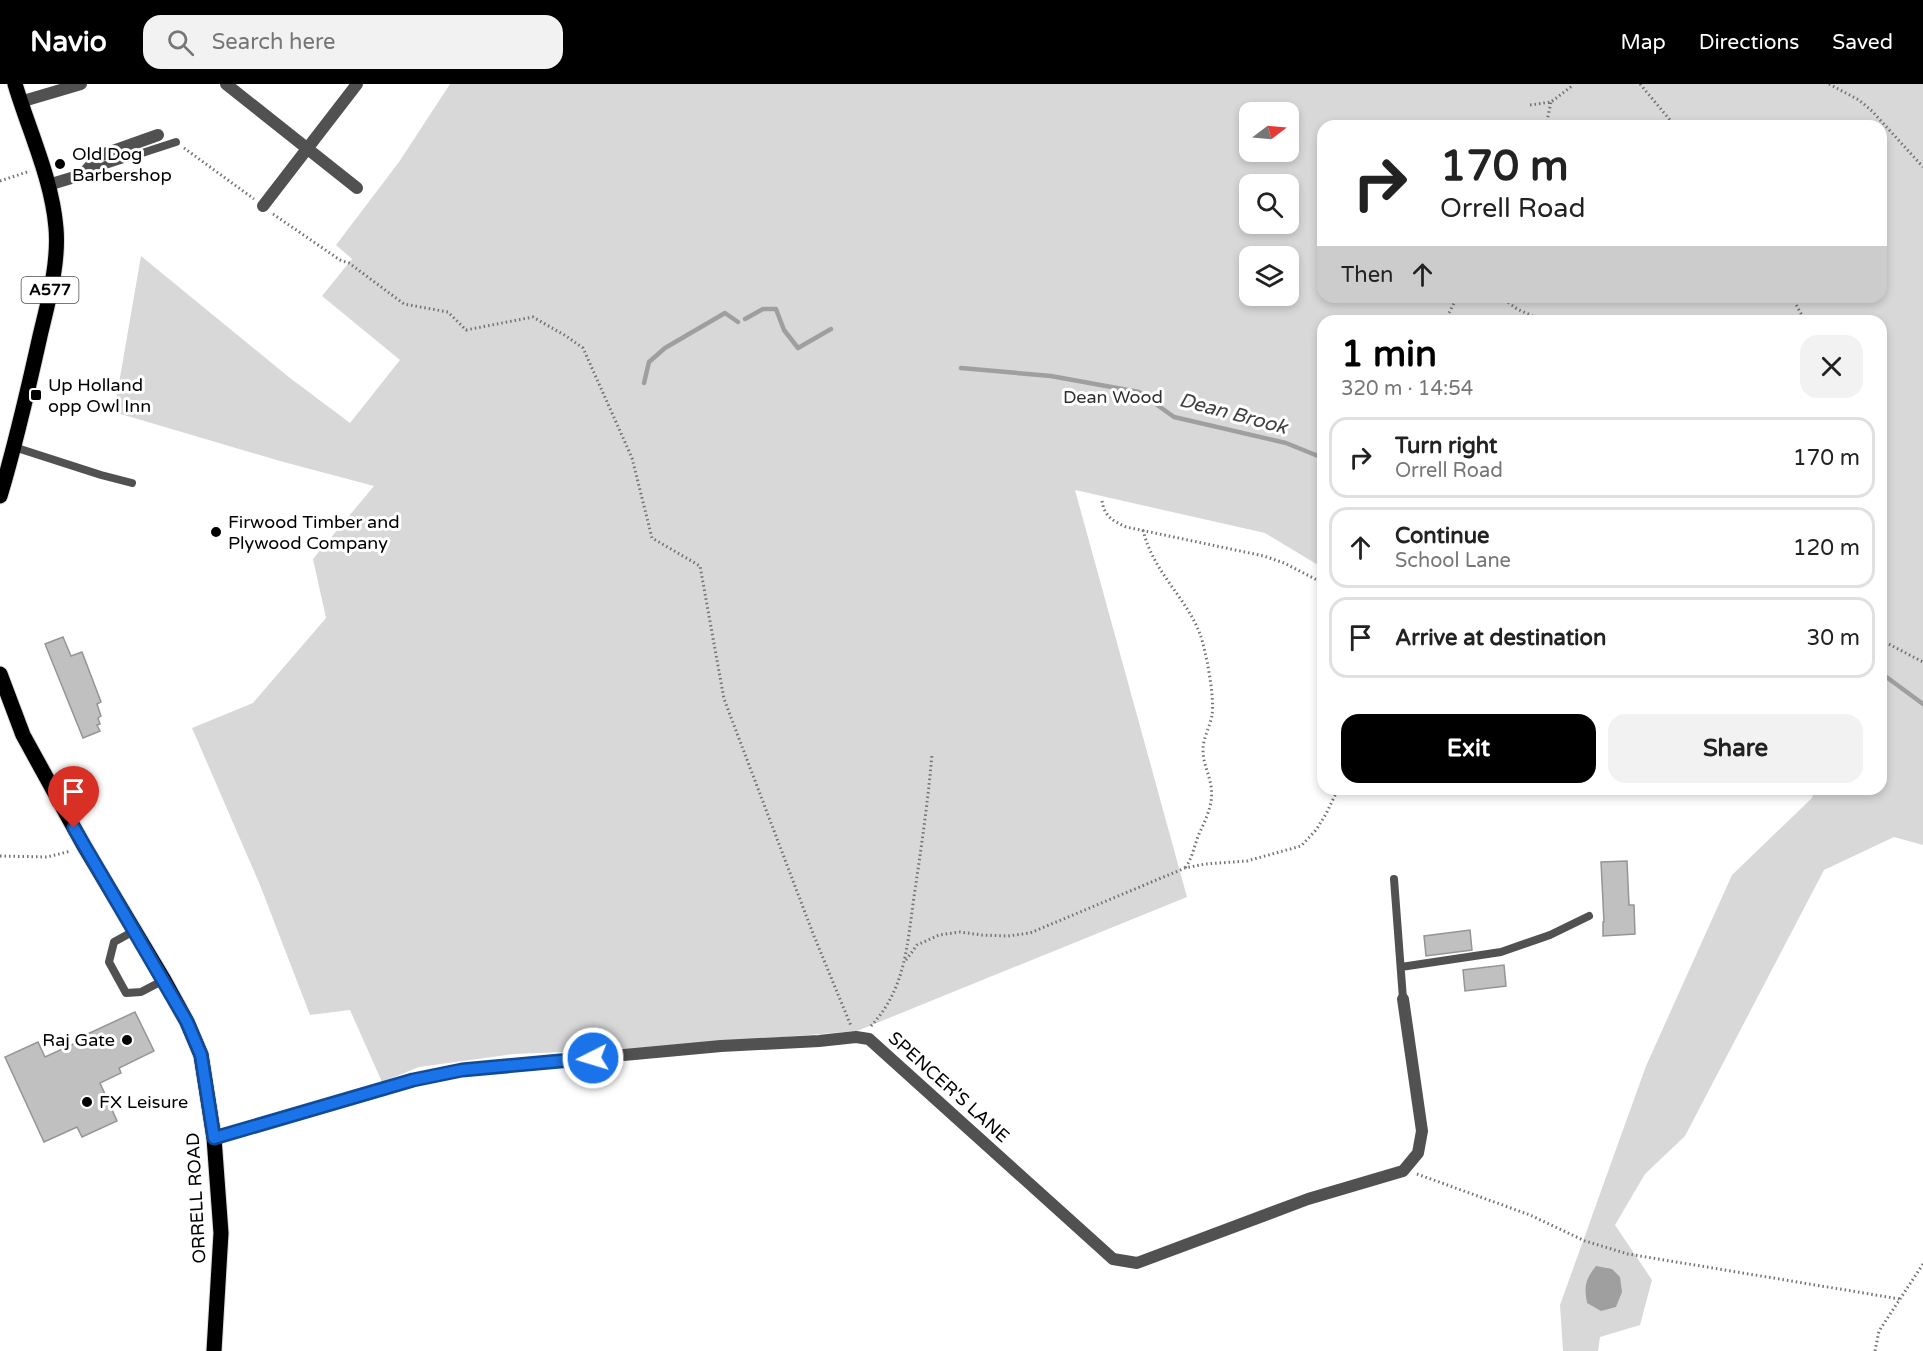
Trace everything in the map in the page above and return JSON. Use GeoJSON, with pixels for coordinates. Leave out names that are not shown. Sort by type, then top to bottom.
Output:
{"type":"FeatureCollection","features":[{"type":"Feature","properties":{"kind":"main road","name":"A577"},"geometry":{"type":"LineString","coordinates":[[0,496],[14,447],[53,275],[57,240],[48,185],[15,84]]}},
{"type":"Feature","properties":{"kind":"main road","name":"ORRELL ROAD"},"geometry":{"type":"LineString","coordinates":[[0,674],[23,735],[84,846],[164,980],[187,1022],[201,1055],[214,1138],[220,1233],[214,1351]]}},
{"type":"Feature","properties":{"kind":"street"},"geometry":{"type":"LineString","coordinates":[[20,102],[81,84]]}},
{"type":"Feature","properties":{"kind":"street"},"geometry":{"type":"LineString","coordinates":[[226,84],[357,188]]}},
{"type":"Feature","properties":{"kind":"street"},"geometry":{"type":"LineString","coordinates":[[263,206],[357,84]]}},
{"type":"Feature","properties":{"kind":"street"},"geometry":{"type":"LineString","coordinates":[[48,185],[78,176],[85,172],[99,156],[158,135]]}},
{"type":"Feature","properties":{"kind":"street"},"geometry":{"type":"LineString","coordinates":[[1403,999],[1422,1131],[1418,1153],[1403,1171]]}},
{"type":"Feature","properties":{"kind":"street"},"geometry":{"type":"LineString","coordinates":[[214,1138],[413,1080],[462,1070],[721,1046],[856,1037]]}},
{"type":"Feature","properties":{"kind":"street","name":"SPENCER'S LANE"},"geometry":{"type":"LineString","coordinates":[[856,1037],[869,1039],[1113,1258],[1119,1260],[1137,1263],[1308,1199],[1403,1171]]}},
{"type":"Feature","properties":{"kind":"lane"},"geometry":{"type":"LineString","coordinates":[[85,172],[176,142]]}},
{"type":"Feature","properties":{"kind":"lane"},"geometry":{"type":"LineString","coordinates":[[14,447],[132,483]]}},
{"type":"Feature","properties":{"kind":"lane"},"geometry":{"type":"LineString","coordinates":[[1394,879],[1403,999]]}},
{"type":"Feature","properties":{"kind":"lane"},"geometry":{"type":"LineString","coordinates":[[1401,967],[1501,952],[1550,935],[1589,916]]}},
{"type":"Feature","properties":{"kind":"lane"},"geometry":{"type":"LineString","coordinates":[[134,931],[114,942],[109,963],[126,993],[141,992],[164,980]]}},
{"type":"Feature","properties":{"kind":"path"},"geometry":{"type":"LineString","coordinates":[[1640,84],[1670,120]]}},
{"type":"Feature","properties":{"kind":"path"},"geometry":{"type":"LineString","coordinates":[[1829,84],[1859,100],[1880,120]]}},
{"type":"Feature","properties":{"kind":"path"},"geometry":{"type":"LineString","coordinates":[[1530,105],[1551,102],[1572,86]]}},
{"type":"Feature","properties":{"kind":"path"},"geometry":{"type":"LineString","coordinates":[[1547,120],[1551,102]]}},
{"type":"Feature","properties":{"kind":"path"},"geometry":{"type":"LineString","coordinates":[[1887,127],[1923,167]]}},
{"type":"Feature","properties":{"kind":"path"},"geometry":{"type":"LineString","coordinates":[[176,142],[321,248],[349,263],[404,304],[448,312],[466,330],[533,317],[583,348],[632,458],[652,538],[700,566],[724,699],[812,931],[856,1037],[870,1028],[884,1012],[894,993],[905,962],[926,822],[932,754]]}},
{"type":"Feature","properties":{"kind":"path"},"geometry":{"type":"LineString","coordinates":[[0,181],[43,167]]}},
{"type":"Feature","properties":{"kind":"path"},"geometry":{"type":"LineString","coordinates":[[1509,303],[1530,315]]}},
{"type":"Feature","properties":{"kind":"path"},"geometry":{"type":"LineString","coordinates":[[1102,501],[1103,509],[1111,520],[1126,527],[1264,556],[1284,563],[1317,581]]}},
{"type":"Feature","properties":{"kind":"path"},"geometry":{"type":"LineString","coordinates":[[1143,530],[1145,540],[1158,567],[1194,621],[1200,636],[1213,698],[1212,715],[1203,751],[1212,787],[1211,806],[1191,859],[1185,868]]}},
{"type":"Feature","properties":{"kind":"path"},"geometry":{"type":"LineString","coordinates":[[1887,643],[1923,662]]}},
{"type":"Feature","properties":{"kind":"path"},"geometry":{"type":"LineString","coordinates":[[905,962],[917,945],[939,935],[960,932],[1008,936],[1030,933],[1185,868],[1247,861],[1301,846],[1316,830],[1335,795]]}},
{"type":"Feature","properties":{"kind":"path"},"geometry":{"type":"LineString","coordinates":[[0,856],[47,858],[84,846]]}},
{"type":"Feature","properties":{"kind":"path"},"geometry":{"type":"LineString","coordinates":[[1403,1171],[1480,1196],[1530,1215],[1585,1241],[1628,1254],[1900,1299]]}},
{"type":"Feature","properties":{"kind":"path"},"geometry":{"type":"LineString","coordinates":[[1875,1351],[1879,1331],[1923,1264]]}},
{"type":"Feature","properties":{"kind":"green space","name":"Dean Wood"},"geometry":{"type":"Polygon","coordinates":[[[450,84],[1923,84],[1923,845],[1894,837],[1824,870],[1685,1136],[1645,1174],[1615,1225],[1652,1280],[1640,1325],[1600,1337],[1598,1351],[1563,1351],[1560,1305],[1646,1066],[1732,875],[1813,795],[1887,795],[1887,315],[1317,315],[1317,564],[1265,533],[1075,490],[1187,897],[857,1031],[636,1049],[514,1054],[419,1067],[382,1082],[350,1010],[310,1015],[260,885],[192,728],[253,703],[326,618],[313,559],[374,486],[114,412],[141,256],[290,378],[350,423],[400,360],[322,296],[352,259],[336,245],[399,162],[450,84]]]}},
{"type":"Feature","properties":{"kind":"shaded area"},"geometry":{"type":"Polygon","coordinates":[[[1596,1266],[1612,1269],[1620,1277],[1622,1292],[1616,1307],[1601,1311],[1587,1303],[1586,1283],[1596,1266]]]}},
{"type":"Feature","properties":{"kind":"building"},"geometry":{"type":"Polygon","coordinates":[[[63,637],[71,656],[82,652],[101,702],[97,704],[101,716],[98,718],[100,724],[97,725],[100,731],[83,738],[45,644],[63,637]]]}},
{"type":"Feature","properties":{"kind":"building"},"geometry":{"type":"Polygon","coordinates":[[[1627,861],[1629,905],[1634,905],[1635,934],[1603,936],[1601,862],[1627,861]]]}},
{"type":"Feature","properties":{"kind":"building"},"geometry":{"type":"Polygon","coordinates":[[[1470,930],[1472,950],[1426,956],[1424,936],[1470,930]]]}},
{"type":"Feature","properties":{"kind":"building"},"geometry":{"type":"Polygon","coordinates":[[[1504,965],[1506,986],[1465,991],[1463,970],[1504,965]]]}},
{"type":"Feature","properties":{"kind":"building"},"geometry":{"type":"Polygon","coordinates":[[[135,1012],[154,1051],[119,1068],[121,1073],[100,1083],[117,1121],[82,1137],[77,1127],[44,1142],[5,1057],[38,1042],[45,1057],[135,1012]]]}},
{"type":"Feature","properties":{"kind":"waterway","name":"Dean Brook"},"geometry":{"type":"LineString","coordinates":[[745,319],[763,309],[776,309],[784,330],[798,348],[831,329]]}},
{"type":"Feature","properties":{"kind":"waterway","name":"Dean Brook"},"geometry":{"type":"LineString","coordinates":[[644,383],[649,362],[665,348],[725,313],[738,322]]}},
{"type":"Feature","properties":{"kind":"waterway","name":"Dean Brook"},"geometry":{"type":"LineString","coordinates":[[961,368],[1051,376],[1139,392],[1174,417],[1286,443],[1317,456]]}},
{"type":"Feature","properties":{"kind":"waterway","name":"Dean Brook"},"geometry":{"type":"LineString","coordinates":[[1887,677],[1923,704]]}},
{"type":"Feature","properties":{"kind":"place","name":"Old Dog Barbershop"},"geometry":{"type":"Point","coordinates":[60,164]}},
{"type":"Feature","properties":{"kind":"place","name":"Up Holland opp Owl Inn"},"geometry":{"type":"Point","coordinates":[36,395]}},
{"type":"Feature","properties":{"kind":"place","name":"Firwood Timber and Plywood Company"},"geometry":{"type":"Point","coordinates":[216,532]}},
{"type":"Feature","properties":{"kind":"place","name":"Raj Gate"},"geometry":{"type":"Point","coordinates":[127,1040]}},
{"type":"Feature","properties":{"kind":"place","name":"FX Leisure"},"geometry":{"type":"Point","coordinates":[87,1102]}},
{"type":"Feature","properties":{"kind":"route"},"geometry":{"type":"LineString","coordinates":[[74,828],[187,1022],[201,1055],[214,1138],[413,1080],[462,1070],[593,1058]]}}]}
